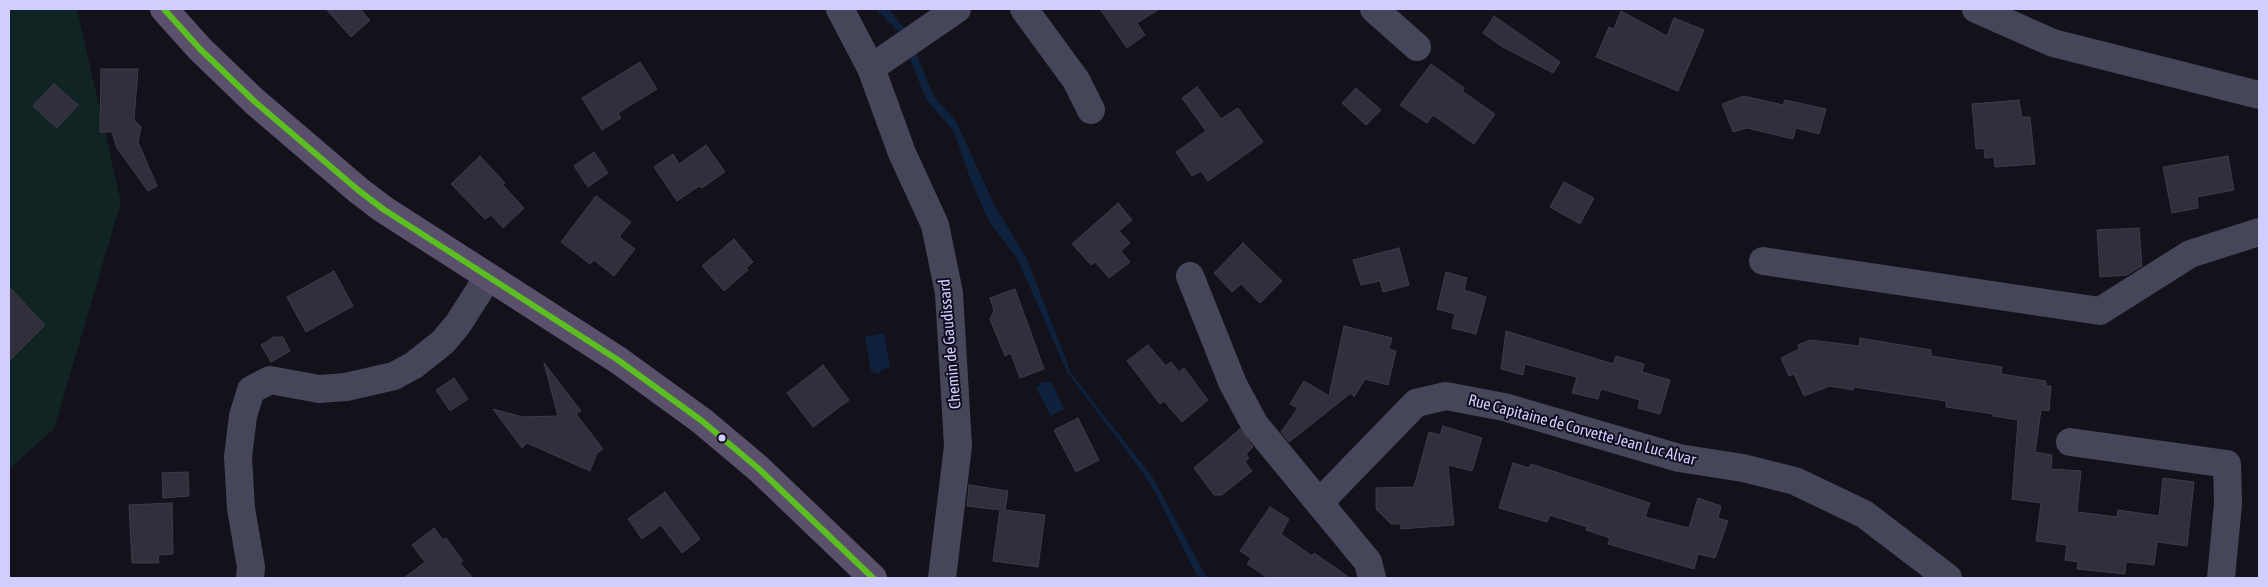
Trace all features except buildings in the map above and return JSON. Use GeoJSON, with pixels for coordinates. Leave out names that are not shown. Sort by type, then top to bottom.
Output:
{"type":"FeatureCollection","features":[{"type":"Feature","properties":{"kind":"main road"},"geometry":{"type":"LineString","coordinates":[[164,9],[229,78],[339,175],[383,209],[618,360],[702,421],[758,469],[874,578]]}},
{"type":"Feature","properties":{"kind":"street","name":"Chemin de Gaudissard"},"geometry":{"type":"LineString","coordinates":[[840,9],[871,68],[902,153],[935,225],[949,293],[958,446],[942,578]]}},
{"type":"Feature","properties":{"kind":"street"},"geometry":{"type":"LineString","coordinates":[[871,68],[957,9]]}},
{"type":"Feature","properties":{"kind":"street"},"geometry":{"type":"LineString","coordinates":[[1024,9],[1076,80],[1091,110]]}},
{"type":"Feature","properties":{"kind":"street"},"geometry":{"type":"LineString","coordinates":[[1374,9],[1417,48]]}},
{"type":"Feature","properties":{"kind":"street"},"geometry":{"type":"LineString","coordinates":[[1976,9],[2053,43],[2259,95]]}},
{"type":"Feature","properties":{"kind":"street"},"geometry":{"type":"LineString","coordinates":[[1763,262],[2100,311],[2190,254],[2259,232]]}},
{"type":"Feature","properties":{"kind":"street"},"geometry":{"type":"LineString","coordinates":[[1190,276],[1233,384],[1255,425],[1368,562],[1372,578]]}},
{"type":"Feature","properties":{"kind":"street"},"geometry":{"type":"LineString","coordinates":[[250,578],[251,567],[241,508],[238,457],[243,416],[251,390],[270,380],[320,389],[346,387],[394,376],[418,362],[443,342],[458,324],[488,278]]}},
{"type":"Feature","properties":{"kind":"street","name":"Rue Capitaine de Corvette Jean Luc Alvar"},"geometry":{"type":"LineString","coordinates":[[1319,503],[1416,403],[1446,396],[1504,407],[1679,458],[1742,468],[1795,481],[1864,514],[1948,578]]}},
{"type":"Feature","properties":{"kind":"street"},"geometry":{"type":"LineString","coordinates":[[2070,442],[2227,464],[2228,504],[2221,578]]}},
{"type":"Feature","properties":{"kind":"green space"},"geometry":{"type":"Polygon","coordinates":[[[9,9],[77,9],[121,202],[54,429],[9,469],[9,9]]]}},
{"type":"Feature","properties":{"kind":"water"},"geometry":{"type":"Polygon","coordinates":[[[876,9],[889,9],[909,34],[936,99],[956,121],[994,204],[1027,259],[1071,373],[1153,478],[1207,578],[1198,578],[1156,494],[1143,473],[1067,372],[1018,260],[989,221],[971,181],[954,132],[926,99],[899,32],[876,9]]]}},
{"type":"Feature","properties":{"kind":"water"},"geometry":{"type":"Polygon","coordinates":[[[884,333],[890,367],[883,369],[878,374],[871,371],[865,337],[884,333]]]}},
{"type":"Feature","properties":{"kind":"water"},"geometry":{"type":"Polygon","coordinates":[[[1040,381],[1045,383],[1051,381],[1064,409],[1051,416],[1036,388],[1039,386],[1040,381]]]}},
{"type":"Feature","properties":{"kind":"transit line"},"geometry":{"type":"LineString","coordinates":[[164,9],[200,49],[254,101],[358,190],[383,209],[618,360],[702,421],[759,469],[873,578]]}}]}
